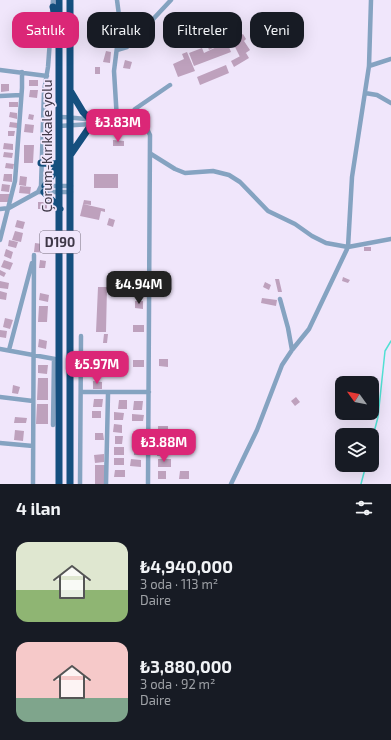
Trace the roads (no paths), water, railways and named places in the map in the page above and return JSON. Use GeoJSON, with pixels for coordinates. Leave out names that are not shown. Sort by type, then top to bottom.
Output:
{"type":"FeatureCollection","features":[{"type":"Feature","properties":{"kind":"highway","name":"Çorum-Kırıkkale yolu"},"geometry":{"type":"LineString","coordinates":[[59,0],[59,12]]}},
{"type":"Feature","properties":{"kind":"highway","name":"Çorum-Kırıkkale yolu"},"geometry":{"type":"LineString","coordinates":[[70,0],[70,484]]}},
{"type":"Feature","properties":{"kind":"highway","name":"Çorum-Kırıkkale yolu"},"geometry":{"type":"LineString","coordinates":[[59,484],[57,360],[60,209],[60,48]]}},
{"type":"Feature","properties":{"kind":"highway"},"geometry":{"type":"LineString","coordinates":[[71,91],[83,112],[91,122],[71,154]]}},
{"type":"Feature","properties":{"kind":"highway"},"geometry":{"type":"LineString","coordinates":[[41,163],[59,164]]}},
{"type":"Feature","properties":{"kind":"highway"},"geometry":{"type":"LineString","coordinates":[[59,164],[42,189],[60,209]]}},
{"type":"Feature","properties":{"kind":"street"},"geometry":{"type":"LineString","coordinates":[[117,0],[120,23],[114,71],[117,120]]}},
{"type":"Feature","properties":{"kind":"street"},"geometry":{"type":"LineString","coordinates":[[117,50],[125,49],[129,46],[171,0]]}},
{"type":"Feature","properties":{"kind":"street"},"geometry":{"type":"LineString","coordinates":[[231,484],[257,430],[280,370],[292,350],[309,329],[348,247],[353,171],[369,66],[371,0]]}},
{"type":"Feature","properties":{"kind":"street"},"geometry":{"type":"LineString","coordinates":[[42,189],[41,163],[53,4]]}},
{"type":"Feature","properties":{"kind":"street"},"geometry":{"type":"LineString","coordinates":[[369,66],[391,59]]}},
{"type":"Feature","properties":{"kind":"street"},"geometry":{"type":"LineString","coordinates":[[0,70],[47,76]]}},
{"type":"Feature","properties":{"kind":"street"},"geometry":{"type":"LineString","coordinates":[[0,240],[15,181],[22,95],[22,72]]}},
{"type":"Feature","properties":{"kind":"street"},"geometry":{"type":"LineString","coordinates":[[127,120],[135,109],[170,84]]}},
{"type":"Feature","properties":{"kind":"street"},"geometry":{"type":"LineString","coordinates":[[365,93],[377,95],[391,103]]}},
{"type":"Feature","properties":{"kind":"street"},"geometry":{"type":"LineString","coordinates":[[0,96],[22,95]]}},
{"type":"Feature","properties":{"kind":"street"},"geometry":{"type":"LineString","coordinates":[[59,116],[71,117],[91,122]]}},
{"type":"Feature","properties":{"kind":"street"},"geometry":{"type":"LineString","coordinates":[[59,126],[102,121],[127,120],[139,123],[147,129],[151,139],[148,484]]}},
{"type":"Feature","properties":{"kind":"street"},"geometry":{"type":"LineString","coordinates":[[151,154],[175,169],[185,173],[213,171],[229,175],[240,182],[272,213],[295,224],[322,242],[348,247],[391,240]]}},
{"type":"Feature","properties":{"kind":"street"},"geometry":{"type":"LineString","coordinates":[[0,209],[9,208],[42,189],[71,189]]}},
{"type":"Feature","properties":{"kind":"street"},"geometry":{"type":"LineString","coordinates":[[9,350],[34,255],[33,484]]}},
{"type":"Feature","properties":{"kind":"street"},"geometry":{"type":"LineString","coordinates":[[280,299],[292,350]]}},
{"type":"Feature","properties":{"kind":"street"},"geometry":{"type":"LineString","coordinates":[[80,484],[81,336]]}},
{"type":"Feature","properties":{"kind":"street"},"geometry":{"type":"LineString","coordinates":[[0,349],[57,360],[53,425]]}},
{"type":"Feature","properties":{"kind":"street"},"geometry":{"type":"LineString","coordinates":[[81,392],[108,394],[148,392]]}},
{"type":"Feature","properties":{"kind":"street"},"geometry":{"type":"LineString","coordinates":[[106,484],[108,394]]}},
{"type":"Feature","properties":{"kind":"street"},"geometry":{"type":"LineString","coordinates":[[0,397],[33,401]]}},
{"type":"Feature","properties":{"kind":"street"},"geometry":{"type":"LineString","coordinates":[[0,443],[33,446]]}},
{"type":"Feature","properties":{"kind":"waterway"},"geometry":{"type":"LineString","coordinates":[[375,428],[378,417],[385,351],[391,341]]}},
{"type":"Feature","properties":{"kind":"waterway"},"geometry":{"type":"LineString","coordinates":[[361,484],[364,472]]}}]}
